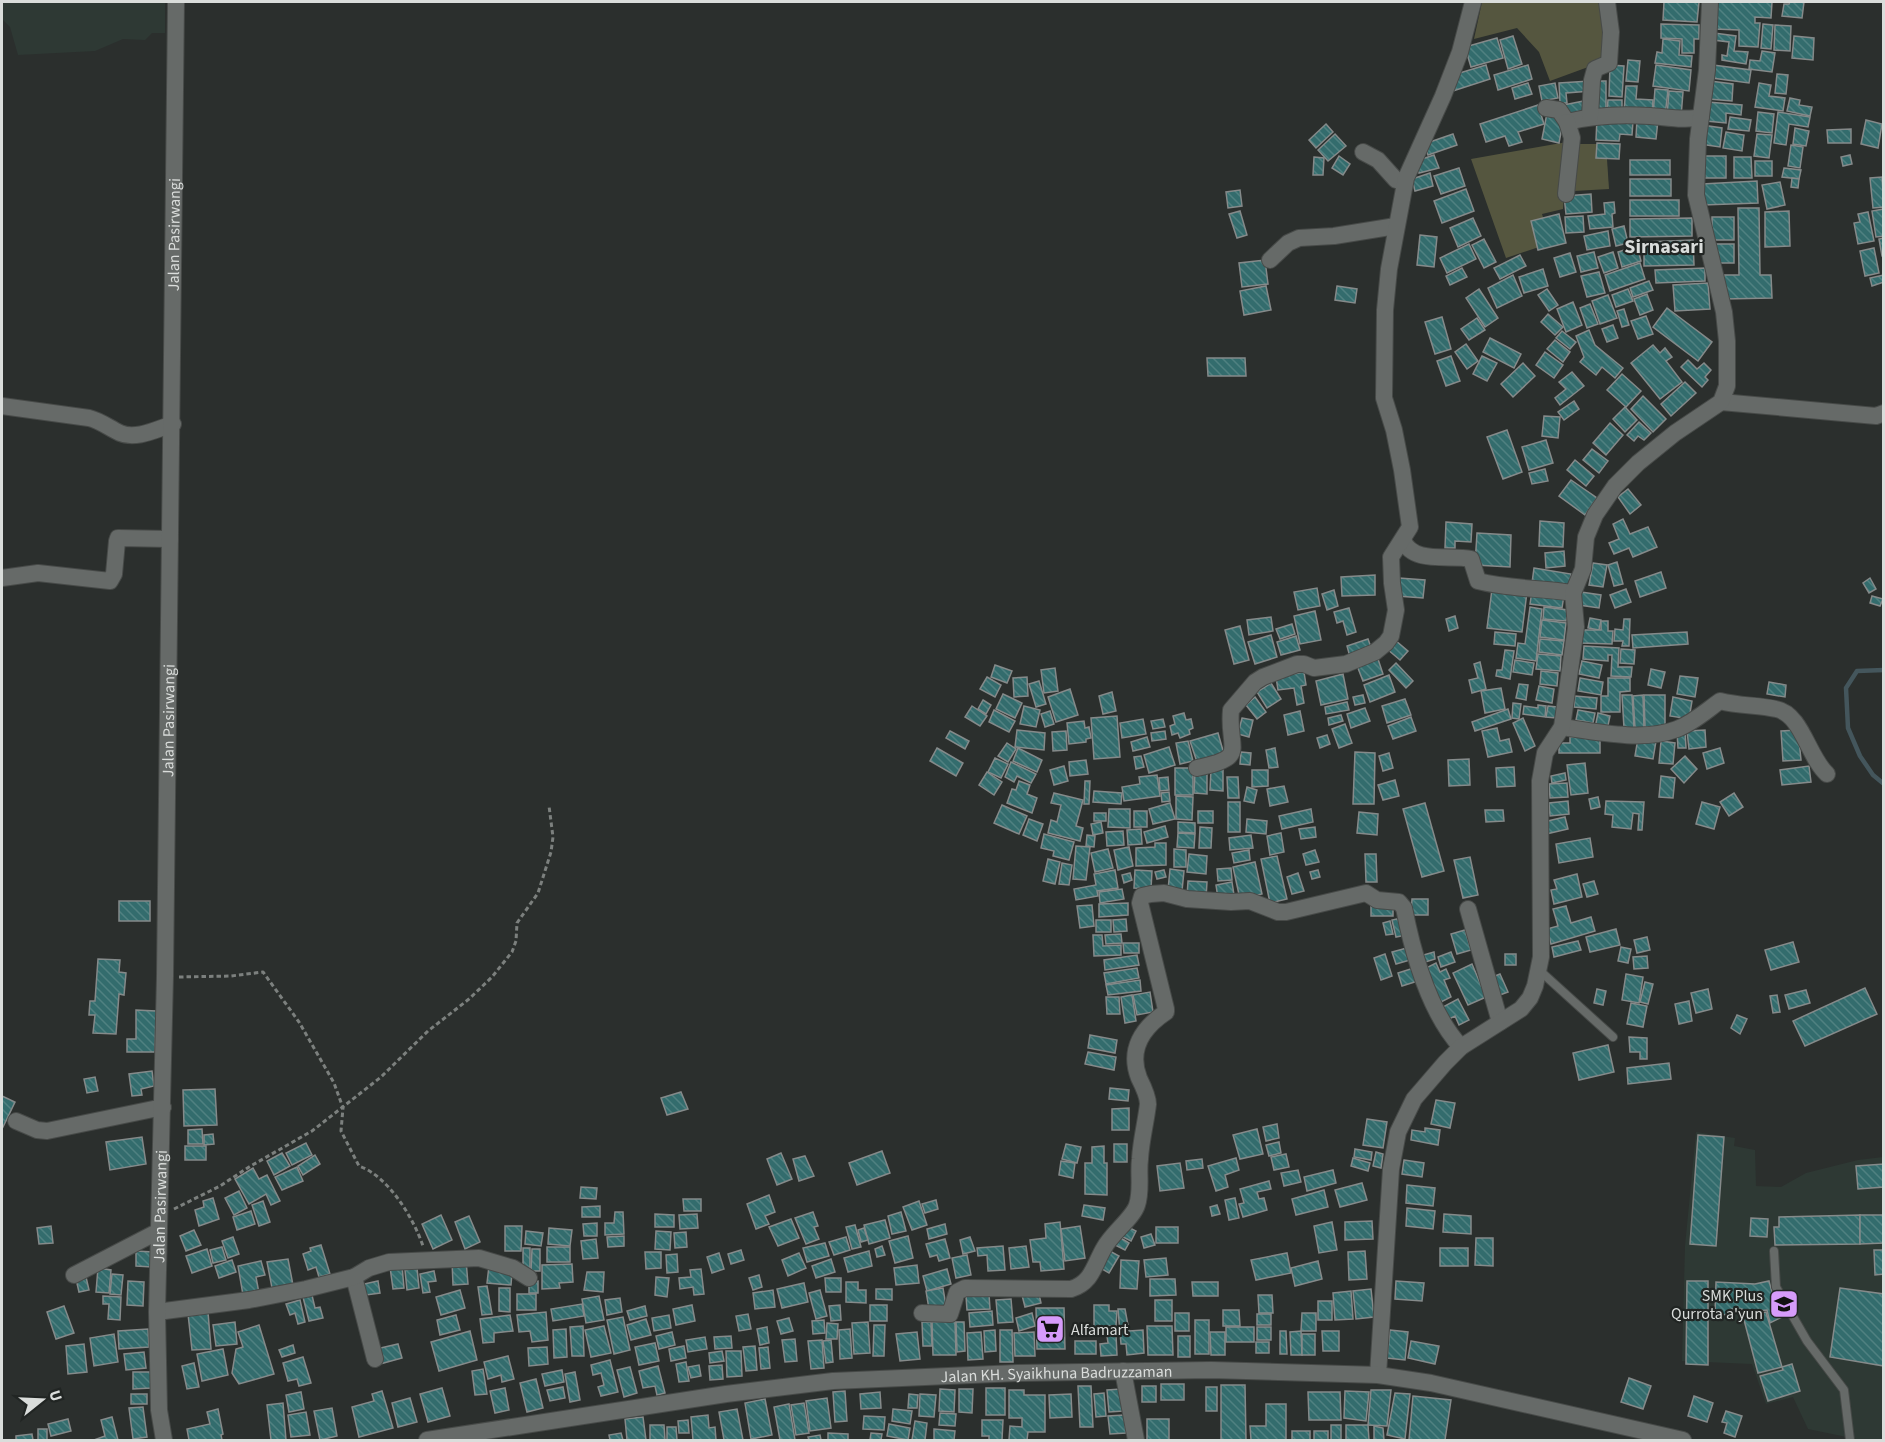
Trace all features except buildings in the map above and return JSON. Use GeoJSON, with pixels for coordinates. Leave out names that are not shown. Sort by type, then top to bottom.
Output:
{"type":"FeatureCollection","features":[{"type":"Feature","properties":{"kind":"street","name":"Jalan Pasirwangi"},"geometry":{"type":"LineString","coordinates":[[164,1440],[159,1410],[157,1312],[165,976],[176,2]]}},
{"type":"Feature","properties":{"kind":"street"},"geometry":{"type":"LineString","coordinates":[[1197,768],[1220,763],[1231,754],[1233,746],[1231,710],[1260,679],[1297,664],[1314,668],[1346,664],[1378,650],[1389,639],[1396,610],[1391,557],[1410,527],[1396,440],[1384,398],[1383,381],[1386,345],[1385,310],[1396,180],[1403,170],[1446,72],[1466,2]]}},
{"type":"Feature","properties":{"kind":"street"},"geometry":{"type":"LineString","coordinates":[[1393,226],[1406,178],[1460,52],[1473,2]]}},
{"type":"Feature","properties":{"kind":"street"},"geometry":{"type":"LineString","coordinates":[[1590,116],[1592,80],[1595,69],[1609,63],[1611,51],[1607,2]]}},
{"type":"Feature","properties":{"kind":"street"},"geometry":{"type":"LineString","coordinates":[[1378,1375],[1390,1169],[1398,1132],[1414,1099],[1461,1047],[1521,1009],[1530,998],[1539,970],[1540,781],[1545,753],[1562,727],[1576,627],[1573,593],[1582,569],[1586,537],[1595,515],[1615,486],[1638,463],[1675,433],[1720,402],[1727,386],[1728,340],[1724,312],[1696,195],[1696,157],[1707,70],[1710,2]]}},
{"type":"Feature","properties":{"kind":"street"},"geometry":{"type":"LineString","coordinates":[[1546,108],[1559,110],[1567,122],[1572,138],[1566,194]]}},
{"type":"Feature","properties":{"kind":"street"},"geometry":{"type":"LineString","coordinates":[[1567,122],[1590,116],[1693,119],[1701,117]]}},
{"type":"Feature","properties":{"kind":"street"},"geometry":{"type":"LineString","coordinates":[[1363,152],[1378,160],[1396,180]]}},
{"type":"Feature","properties":{"kind":"street"},"geometry":{"type":"LineString","coordinates":[[1270,261],[1288,243],[1299,238],[1334,236],[1393,226]]}},
{"type":"Feature","properties":{"kind":"street"},"geometry":{"type":"LineString","coordinates":[[1720,402],[1876,416],[1884,413]]}},
{"type":"Feature","properties":{"kind":"street"},"geometry":{"type":"LineString","coordinates":[[2,406],[89,418],[129,435],[173,424]]}},
{"type":"Feature","properties":{"kind":"street"},"geometry":{"type":"LineString","coordinates":[[2,578],[38,573],[110,581],[114,574],[118,538],[170,539]]}},
{"type":"Feature","properties":{"kind":"street"},"geometry":{"type":"LineString","coordinates":[[1403,540],[1406,548],[1416,554],[1471,559],[1478,581],[1524,589],[1549,589],[1573,593]]}},
{"type":"Feature","properties":{"kind":"street"},"geometry":{"type":"LineString","coordinates":[[1562,727],[1607,735],[1660,734],[1693,721],[1720,701],[1739,706],[1778,709],[1796,723],[1818,766],[1827,774]]}},
{"type":"Feature","properties":{"kind":"street"},"geometry":{"type":"LineString","coordinates":[[921,1313],[950,1314],[957,1292],[965,1288],[1071,1289],[1078,1287],[1088,1280],[1104,1247],[1119,1227],[1133,1214],[1140,1190],[1140,1150],[1148,1104],[1134,1058],[1143,1032],[1155,1019],[1166,1012],[1140,903],[1142,896],[1164,893],[1187,899],[1250,901],[1278,912],[1366,893],[1377,900],[1399,902],[1404,908],[1415,957],[1429,992],[1444,1023],[1461,1047]]}},
{"type":"Feature","properties":{"kind":"street"},"geometry":{"type":"LineString","coordinates":[[1468,909],[1500,1022]]}},
{"type":"Feature","properties":{"kind":"street"},"geometry":{"type":"LineString","coordinates":[[16,1121],[36,1130],[46,1131],[163,1107]]}},
{"type":"Feature","properties":{"kind":"street"},"geometry":{"type":"LineString","coordinates":[[74,1275],[159,1224]]}},
{"type":"Feature","properties":{"kind":"street"},"geometry":{"type":"LineString","coordinates":[[157,1312],[249,1300],[354,1277],[384,1263],[479,1258],[504,1265],[529,1278]]}},
{"type":"Feature","properties":{"kind":"street"},"geometry":{"type":"LineString","coordinates":[[354,1277],[375,1359]]}},
{"type":"Feature","properties":{"kind":"street"},"geometry":{"type":"LineString","coordinates":[[1123,1371],[1136,1440]]}},
{"type":"Feature","properties":{"kind":"street","name":"Jalan KH. Syaikhuna Badruzzaman"},"geometry":{"type":"LineString","coordinates":[[427,1440],[726,1394],[833,1381],[1123,1371],[1242,1371],[1378,1375],[1431,1383],[1683,1440]]}},
{"type":"Feature","properties":{"kind":"lane"},"geometry":{"type":"LineString","coordinates":[[1539,970],[1612,1037]]}},
{"type":"Feature","properties":{"kind":"lane"},"geometry":{"type":"LineString","coordinates":[[1774,1251],[1776,1287],[1807,1341],[1844,1390],[1851,1440]]}},
{"type":"Feature","properties":{"kind":"path"},"geometry":{"type":"LineString","coordinates":[[159,1224],[249,1167],[312,1131],[381,1077],[428,1031],[469,999],[492,977],[512,952],[518,923],[537,893],[551,852],[553,837],[549,806]]}},
{"type":"Feature","properties":{"kind":"path"},"geometry":{"type":"LineString","coordinates":[[165,976],[187,978],[263,972],[299,1022],[334,1083],[342,1108],[341,1131],[359,1166],[371,1170],[382,1179],[412,1220],[425,1250],[427,1262]]}},
{"type":"Feature","properties":{"kind":"shaded area"},"geometry":{"type":"Polygon","coordinates":[[[2,2],[165,2],[165,33],[152,33],[145,40],[123,39],[95,51],[18,55],[10,27],[2,19],[2,2]]]}},
{"type":"Feature","properties":{"kind":"shaded area","name":"SMK Plus Qurrota a'yun"},"geometry":{"type":"Polygon","coordinates":[[[1696,1132],[1735,1138],[1734,1146],[1755,1150],[1756,1186],[1781,1187],[1806,1173],[1858,1160],[1883,1157],[1883,1440],[1861,1440],[1808,1429],[1793,1397],[1766,1404],[1752,1364],[1682,1361],[1685,1246],[1696,1132]]]}},
{"type":"Feature","properties":{"kind":"green space"},"geometry":{"type":"Polygon","coordinates":[[[1482,2],[1599,2],[1610,59],[1550,81],[1539,52],[1517,28],[1474,39],[1482,2]]]}},
{"type":"Feature","properties":{"kind":"green space"},"geometry":{"type":"Polygon","coordinates":[[[1567,142],[1563,209],[1542,214],[1551,243],[1506,258],[1471,159],[1567,142]]]}},
{"type":"Feature","properties":{"kind":"green space"},"geometry":{"type":"Polygon","coordinates":[[[1579,144],[1606,144],[1609,189],[1574,191],[1579,144]]]}},
{"type":"Feature","properties":{"kind":"waterway"},"geometry":{"type":"LineString","coordinates":[[1884,670],[1857,671],[1846,688],[1848,728],[1860,756],[1873,775],[1884,784]]}},
{"type":"Feature","properties":{"kind":"place","name":"SMK Plus Qurrota a'yun"},"geometry":{"type":"Point","coordinates":[1784,1304]}},
{"type":"Feature","properties":{"kind":"place","name":"Alfamart"},"geometry":{"type":"Point","coordinates":[1050,1329]}},
{"type":"Feature","properties":{"kind":"district","name":"Sirnasari"},"geometry":{"type":"Point","coordinates":[1664,246]}}]}
